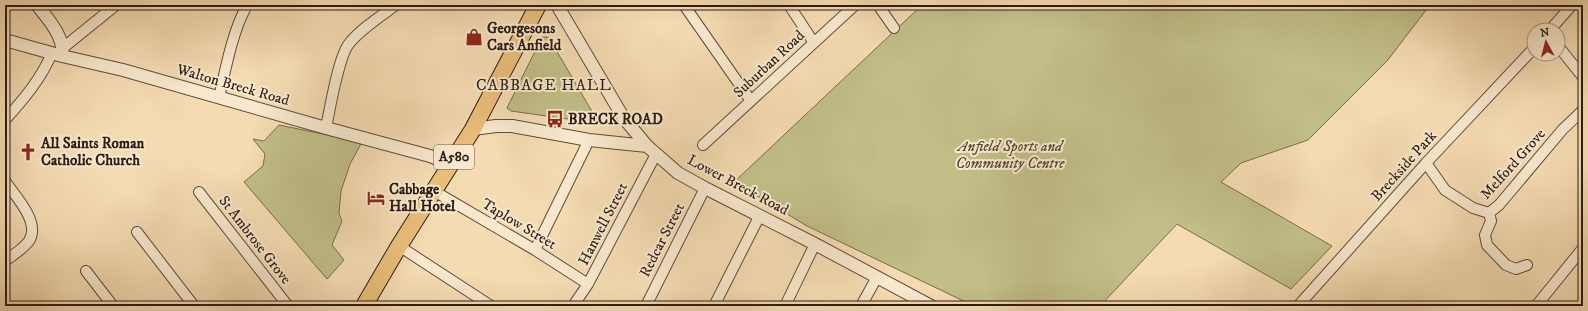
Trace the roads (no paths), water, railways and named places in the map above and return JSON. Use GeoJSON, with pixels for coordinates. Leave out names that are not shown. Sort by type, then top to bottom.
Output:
{"type":"FeatureCollection","features":[{"type":"Feature","properties":{"kind":"main road","name":"A580"},"geometry":{"type":"LineString","coordinates":[[364,306],[399,246],[473,129],[538,5]]}},
{"type":"Feature","properties":{"kind":"street"},"geometry":{"type":"LineString","coordinates":[[37,5],[60,38],[59,52]]}},
{"type":"Feature","properties":{"kind":"street"},"geometry":{"type":"LineString","coordinates":[[5,120],[23,100],[46,66],[59,52],[116,5]]}},
{"type":"Feature","properties":{"kind":"street"},"geometry":{"type":"LineString","coordinates":[[219,98],[228,58],[242,15],[247,5]]}},
{"type":"Feature","properties":{"kind":"street"},"geometry":{"type":"LineString","coordinates":[[326,128],[342,59],[348,45],[356,36],[396,5]]}},
{"type":"Feature","properties":{"kind":"street","name":"Lower Breck Road"},"geometry":{"type":"LineString","coordinates":[[557,5],[623,117],[652,150],[678,173],[931,306]]}},
{"type":"Feature","properties":{"kind":"street"},"geometry":{"type":"LineString","coordinates":[[684,5],[751,101]]}},
{"type":"Feature","properties":{"kind":"street"},"geometry":{"type":"LineString","coordinates":[[789,5],[814,43]]}},
{"type":"Feature","properties":{"kind":"street","name":"Suburban Road"},"geometry":{"type":"LineString","coordinates":[[703,145],[855,5]]}},
{"type":"Feature","properties":{"kind":"street"},"geometry":{"type":"LineString","coordinates":[[878,5],[894,28]]}},
{"type":"Feature","properties":{"kind":"street"},"geometry":{"type":"LineString","coordinates":[[1557,22],[1572,5]]}},
{"type":"Feature","properties":{"kind":"street","name":"Walton Breck Road"},"geometry":{"type":"LineString","coordinates":[[5,40],[59,52],[430,156],[450,164]]}},
{"type":"Feature","properties":{"kind":"street"},"geometry":{"type":"LineString","coordinates":[[1566,56],[1583,77]]}},
{"type":"Feature","properties":{"kind":"street","name":"Breckside Park"},"geometry":{"type":"LineString","coordinates":[[1298,306],[1426,164],[1526,57]]}},
{"type":"Feature","properties":{"kind":"street","name":"Melford Grove"},"geometry":{"type":"LineString","coordinates":[[1426,164],[1445,190],[1473,208],[1488,213],[1499,205],[1563,129],[1583,110]]}},
{"type":"Feature","properties":{"kind":"street"},"geometry":{"type":"LineString","coordinates":[[473,129],[496,126],[512,126],[652,150]]}},
{"type":"Feature","properties":{"kind":"street"},"geometry":{"type":"LineString","coordinates":[[536,250],[589,140]]}},
{"type":"Feature","properties":{"kind":"street","name":"Hanwell Street"},"geometry":{"type":"LineString","coordinates":[[572,306],[588,284],[652,150]]}},
{"type":"Feature","properties":{"kind":"street"},"geometry":{"type":"LineString","coordinates":[[5,180],[30,217],[33,230],[29,241],[5,262]]}},
{"type":"Feature","properties":{"kind":"street","name":"Redcar Street"},"geometry":{"type":"LineString","coordinates":[[646,306],[705,188]]}},
{"type":"Feature","properties":{"kind":"street","name":"Taplow Street"},"geometry":{"type":"LineString","coordinates":[[434,190],[536,250],[588,284]]}},
{"type":"Feature","properties":{"kind":"street","name":"St Ambrose Grove"},"geometry":{"type":"LineString","coordinates":[[199,192],[288,306]]}},
{"type":"Feature","properties":{"kind":"street"},"geometry":{"type":"LineString","coordinates":[[1488,213],[1491,221],[1486,235],[1487,245],[1506,265],[1516,269],[1528,265]]}},
{"type":"Feature","properties":{"kind":"street"},"geometry":{"type":"LineString","coordinates":[[714,306],[760,216]]}},
{"type":"Feature","properties":{"kind":"street"},"geometry":{"type":"LineString","coordinates":[[137,232],[194,306]]}},
{"type":"Feature","properties":{"kind":"street"},"geometry":{"type":"LineString","coordinates":[[785,306],[815,244]]}},
{"type":"Feature","properties":{"kind":"street"},"geometry":{"type":"LineString","coordinates":[[399,246],[491,306]]}},
{"type":"Feature","properties":{"kind":"street"},"geometry":{"type":"LineString","coordinates":[[1536,306],[1583,248]]}},
{"type":"Feature","properties":{"kind":"street"},"geometry":{"type":"LineString","coordinates":[[86,271],[113,306]]}},
{"type":"Feature","properties":{"kind":"street"},"geometry":{"type":"LineString","coordinates":[[861,306],[877,277]]}},
{"type":"Feature","properties":{"kind":"place","name":"Georgesons Cars Anfield"},"geometry":{"type":"Point","coordinates":[474,37]}},
{"type":"Feature","properties":{"kind":"place","name":"BRECK ROAD"},"geometry":{"type":"Point","coordinates":[555,119]}},
{"type":"Feature","properties":{"kind":"place","name":"All Saints Roman Catholic Church"},"geometry":{"type":"Point","coordinates":[28,152]}},
{"type":"Feature","properties":{"kind":"place","name":"Cabbage Hall Hotel"},"geometry":{"type":"Point","coordinates":[376,198]}},
{"type":"Feature","properties":{"kind":"district","name":"CABBAGE HALL"},"geometry":{"type":"Point","coordinates":[544,85]}},
{"type":"Feature","properties":{"kind":"park label","name":"Anfield Sports and Community Centre"},"geometry":{"type":"Point","coordinates":[1010,154]}}]}
